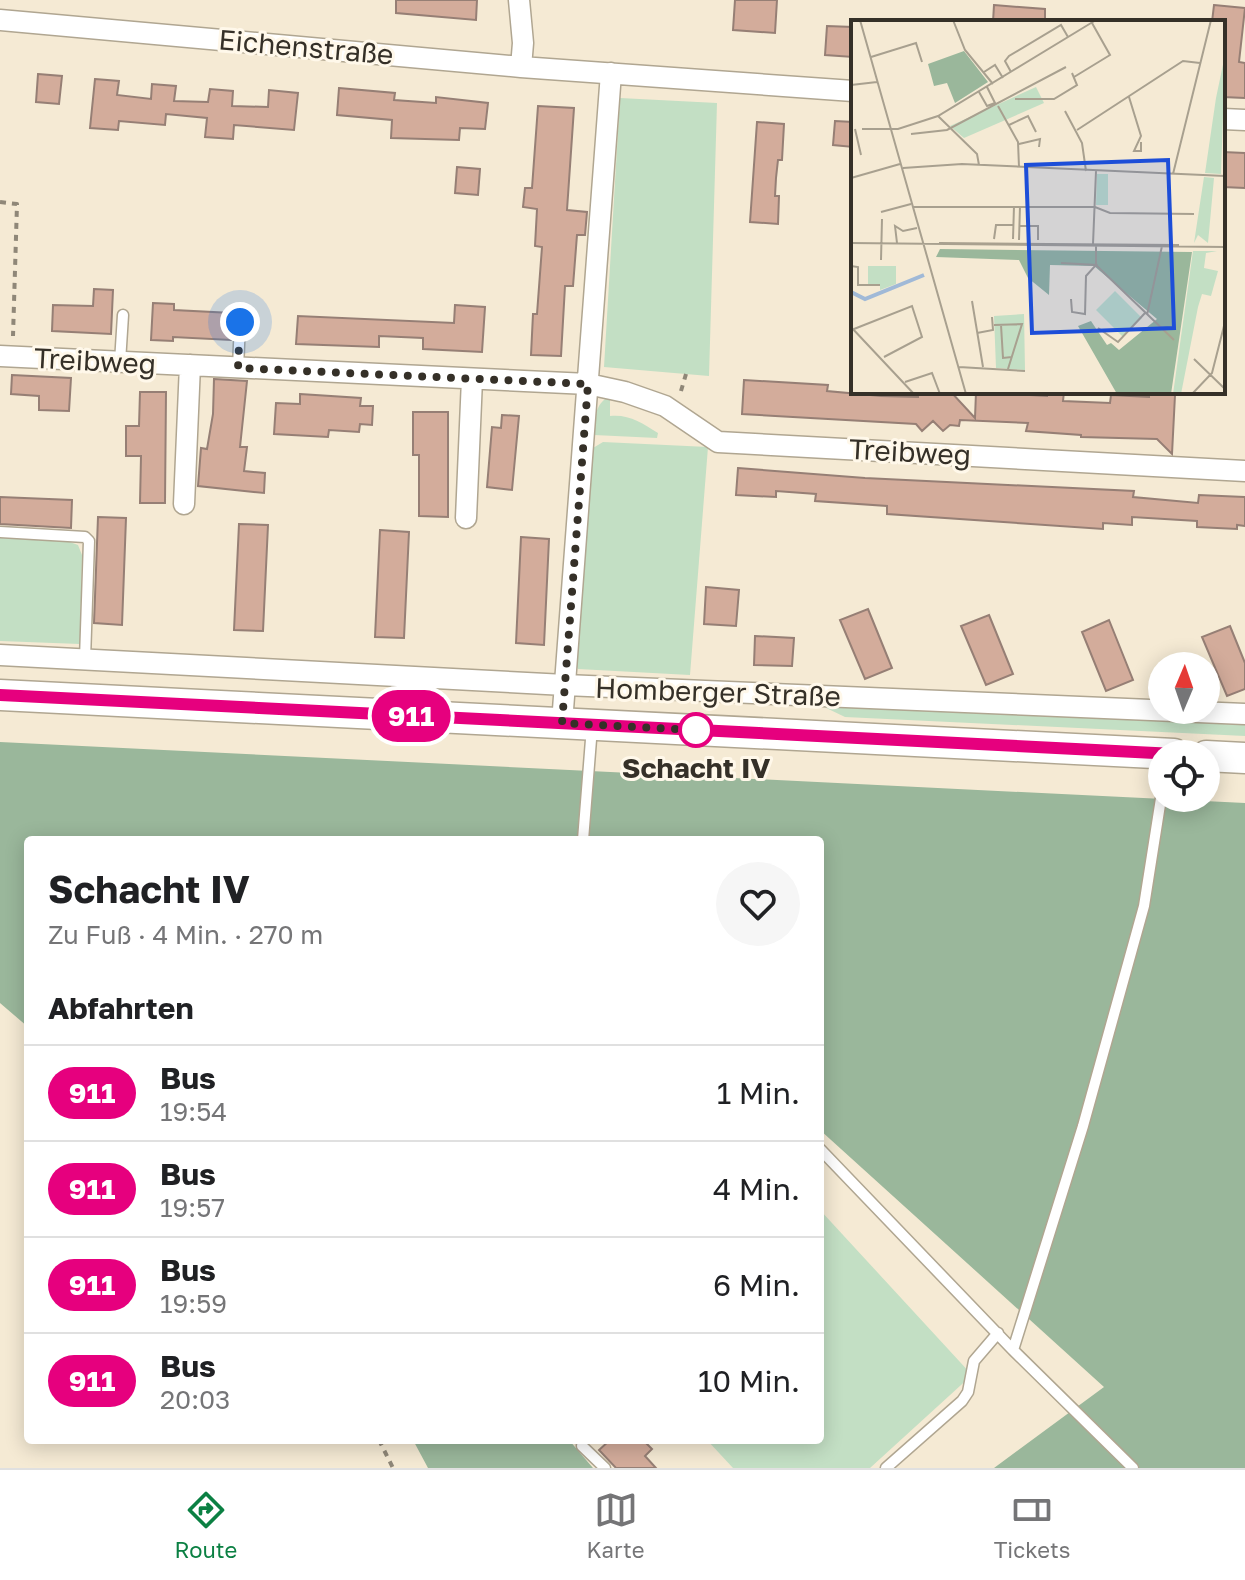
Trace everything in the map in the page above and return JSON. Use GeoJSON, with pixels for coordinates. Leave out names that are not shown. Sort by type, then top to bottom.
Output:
{"type":"FeatureCollection","features":[{"type":"Feature","properties":{"kind":"main road","name":"Homberger Straße"},"geometry":{"type":"LineString","coordinates":[[0,695],[1148,753]]}},
{"type":"Feature","properties":{"kind":"main road"},"geometry":{"type":"LineString","coordinates":[[1220,757],[1245,758]]}},
{"type":"Feature","properties":{"kind":"street"},"geometry":{"type":"LineString","coordinates":[[519,0],[523,43],[521,67]]}},
{"type":"Feature","properties":{"kind":"street","name":"Eichenstraße"},"geometry":{"type":"LineString","coordinates":[[0,20],[521,67],[851,91]]}},
{"type":"Feature","properties":{"kind":"street"},"geometry":{"type":"LineString","coordinates":[[577,724],[565,685],[611,73]]}},
{"type":"Feature","properties":{"kind":"street"},"geometry":{"type":"LineString","coordinates":[[1225,119],[1245,120]]}},
{"type":"Feature","properties":{"kind":"street","name":"Treibweg"},"geometry":{"type":"LineString","coordinates":[[6,356],[588,384],[625,392],[665,406],[718,442],[1245,471]]}},
{"type":"Feature","properties":{"kind":"street","name":"Treibweg"},"geometry":{"type":"LineString","coordinates":[[184,504],[190,365]]}},
{"type":"Feature","properties":{"kind":"street"},"geometry":{"type":"LineString","coordinates":[[466,518],[472,379]]}},
{"type":"Feature","properties":{"kind":"street","name":"Homberger Straße"},"geometry":{"type":"LineString","coordinates":[[0,655],[565,685],[1245,714]]}},
{"type":"Feature","properties":{"kind":"lane"},"geometry":{"type":"LineString","coordinates":[[120,362],[123,315]]}},
{"type":"Feature","properties":{"kind":"lane"},"geometry":{"type":"LineString","coordinates":[[238,368],[240,322]]}},
{"type":"Feature","properties":{"kind":"lane"},"geometry":{"type":"LineString","coordinates":[[0,532],[85,537],[89,541],[85,659]]}},
{"type":"Feature","properties":{"kind":"lane","name":"Homberger Straße"},"geometry":{"type":"LineString","coordinates":[[577,724],[583,836]]}},
{"type":"Feature","properties":{"kind":"lane"},"geometry":{"type":"LineString","coordinates":[[1013,1350],[1083,1126],[1144,906],[1159,812]]}},
{"type":"Feature","properties":{"kind":"lane"},"geometry":{"type":"LineString","coordinates":[[824,1153],[1013,1350],[1133,1468]]}},
{"type":"Feature","properties":{"kind":"lane"},"geometry":{"type":"LineString","coordinates":[[886,1468],[962,1401],[968,1392],[974,1361],[998,1333]]}},
{"type":"Feature","properties":{"kind":"lane"},"geometry":{"type":"LineString","coordinates":[[582,1446],[605,1468]]}},
{"type":"Feature","properties":{"kind":"path"},"geometry":{"type":"LineString","coordinates":[[0,202],[17,204],[6,356]]}},
{"type":"Feature","properties":{"kind":"path"},"geometry":{"type":"LineString","coordinates":[[381,1444],[393,1468]]}},
{"type":"Feature","properties":{"kind":"green space"},"geometry":{"type":"Polygon","coordinates":[[[620,98],[717,103],[709,376],[604,367],[620,98]]]}},
{"type":"Feature","properties":{"kind":"green space"},"geometry":{"type":"Polygon","coordinates":[[[610,396],[610,416],[635,420],[658,433],[657,438],[594,435],[598,408],[610,396]]]}},
{"type":"Feature","properties":{"kind":"green space"},"geometry":{"type":"Polygon","coordinates":[[[603,442],[708,447],[690,675],[578,669],[576,665],[593,448],[603,442]]]}},
{"type":"Feature","properties":{"kind":"green space"},"geometry":{"type":"Polygon","coordinates":[[[0,538],[64,540],[78,545],[82,555],[80,644],[0,641],[0,538]]]}},
{"type":"Feature","properties":{"kind":"green space"},"geometry":{"type":"Polygon","coordinates":[[[820,705],[1148,720],[1148,724],[1245,725],[1245,736],[845,717],[820,705]]]}},
{"type":"Feature","properties":{"kind":"green space"},"geometry":{"type":"Polygon","coordinates":[[[0,742],[1148,798],[1148,812],[1220,812],[1220,802],[1245,803],[1245,1468],[994,1468],[1104,1387],[824,1134],[824,836],[24,836],[24,1024],[0,1003],[0,742]]]}},
{"type":"Feature","properties":{"kind":"green space"},"geometry":{"type":"Polygon","coordinates":[[[824,1214],[972,1375],[870,1468],[733,1468],[711,1444],[824,1444],[824,1214]]]}},
{"type":"Feature","properties":{"kind":"green space"},"geometry":{"type":"Polygon","coordinates":[[[415,1444],[572,1444],[593,1468],[428,1468],[415,1444]]]}},
{"type":"Feature","properties":{"kind":"building"},"geometry":{"type":"Polygon","coordinates":[[[396,0],[477,0],[476,20],[396,13],[396,0]]]}},
{"type":"Feature","properties":{"kind":"building"},"geometry":{"type":"Polygon","coordinates":[[[735,0],[777,0],[775,33],[733,30],[735,0]]]}},
{"type":"Feature","properties":{"kind":"building"},"geometry":{"type":"Polygon","coordinates":[[[994,5],[1045,9],[1045,20],[993,20],[994,5]]]}},
{"type":"Feature","properties":{"kind":"building"},"geometry":{"type":"Polygon","coordinates":[[[1214,5],[1245,8],[1239,62],[1245,63],[1245,98],[1225,97],[1225,20],[1212,20],[1214,5]]]}},
{"type":"Feature","properties":{"kind":"building"},"geometry":{"type":"Polygon","coordinates":[[[827,26],[851,27],[851,57],[825,55],[827,26]]]}},
{"type":"Feature","properties":{"kind":"building"},"geometry":{"type":"Polygon","coordinates":[[[38,74],[62,76],[59,104],[36,102],[38,74]]]}},
{"type":"Feature","properties":{"kind":"building"},"geometry":{"type":"Polygon","coordinates":[[[95,79],[119,81],[117,95],[151,99],[152,84],[176,86],[174,101],[208,102],[210,89],[233,91],[232,106],[268,107],[269,90],[298,93],[294,130],[234,125],[233,139],[205,137],[207,118],[166,114],[165,125],[119,121],[118,130],[90,128],[95,79]]]}},
{"type":"Feature","properties":{"kind":"building"},"geometry":{"type":"Polygon","coordinates":[[[339,88],[395,93],[394,100],[436,103],[436,97],[488,103],[485,129],[460,128],[459,140],[391,138],[392,120],[337,115],[339,88]]]}},
{"type":"Feature","properties":{"kind":"building"},"geometry":{"type":"Polygon","coordinates":[[[538,106],[574,108],[567,210],[587,212],[585,235],[577,235],[573,286],[565,286],[561,356],[531,355],[542,247],[535,246],[537,209],[523,207],[525,188],[532,188],[538,106]]]}},
{"type":"Feature","properties":{"kind":"building"},"geometry":{"type":"Polygon","coordinates":[[[835,121],[851,122],[851,147],[833,145],[835,121]]]}},
{"type":"Feature","properties":{"kind":"building"},"geometry":{"type":"Polygon","coordinates":[[[757,122],[784,124],[782,160],[778,160],[776,178],[778,224],[750,222],[757,122]]]}},
{"type":"Feature","properties":{"kind":"building"},"geometry":{"type":"Polygon","coordinates":[[[1225,152],[1245,153],[1245,188],[1225,187],[1225,152]]]}},
{"type":"Feature","properties":{"kind":"building"},"geometry":{"type":"Polygon","coordinates":[[[457,167],[480,169],[478,195],[455,193],[457,167]]]}},
{"type":"Feature","properties":{"kind":"building"},"geometry":{"type":"Polygon","coordinates":[[[94,289],[113,290],[111,334],[52,331],[53,305],[93,306],[94,289]]]}},
{"type":"Feature","properties":{"kind":"building"},"geometry":{"type":"Polygon","coordinates":[[[153,303],[174,304],[174,310],[232,313],[231,340],[173,337],[173,341],[151,340],[153,303]]]}},
{"type":"Feature","properties":{"kind":"building"},"geometry":{"type":"Polygon","coordinates":[[[455,305],[485,307],[482,352],[423,349],[423,338],[379,336],[379,347],[296,344],[298,316],[454,323],[455,305]]]}},
{"type":"Feature","properties":{"kind":"building"},"geometry":{"type":"Polygon","coordinates":[[[12,375],[71,378],[69,411],[39,410],[39,396],[11,394],[12,375]]]}},
{"type":"Feature","properties":{"kind":"building"},"geometry":{"type":"Polygon","coordinates":[[[214,379],[247,381],[240,447],[247,447],[244,471],[265,473],[264,493],[198,486],[201,448],[207,449],[213,414],[214,379]]]}},
{"type":"Feature","properties":{"kind":"building"},"geometry":{"type":"Polygon","coordinates":[[[744,380],[828,385],[827,391],[851,394],[918,397],[918,394],[953,394],[975,418],[976,394],[1064,394],[1063,401],[1110,403],[1111,395],[1175,395],[1172,454],[1157,439],[1081,437],[1026,431],[1028,423],[960,420],[959,426],[950,425],[943,431],[933,421],[922,431],[916,424],[742,414],[744,380]]]}},
{"type":"Feature","properties":{"kind":"building"},"geometry":{"type":"Polygon","coordinates":[[[140,392],[166,392],[165,503],[140,503],[141,456],[126,456],[126,426],[139,426],[140,392]]]}},
{"type":"Feature","properties":{"kind":"building"},"geometry":{"type":"Polygon","coordinates":[[[300,394],[361,398],[360,406],[373,406],[372,425],[360,424],[359,432],[329,430],[328,437],[274,434],[276,403],[300,404],[300,394]]]}},
{"type":"Feature","properties":{"kind":"building"},"geometry":{"type":"Polygon","coordinates":[[[413,412],[448,412],[448,517],[419,516],[419,455],[413,455],[413,412]]]}},
{"type":"Feature","properties":{"kind":"building"},"geometry":{"type":"Polygon","coordinates":[[[502,415],[519,416],[512,490],[487,487],[492,427],[501,428],[502,415]]]}},
{"type":"Feature","properties":{"kind":"building"},"geometry":{"type":"Polygon","coordinates":[[[738,468],[865,478],[1134,491],[1133,497],[1198,503],[1199,495],[1245,497],[1245,526],[1237,525],[1237,529],[1197,527],[1197,521],[1132,517],[1132,525],[1103,523],[1103,529],[887,514],[887,506],[815,501],[816,494],[776,491],[776,497],[736,495],[738,468]]]}},
{"type":"Feature","properties":{"kind":"building"},"geometry":{"type":"Polygon","coordinates":[[[0,497],[72,500],[71,528],[0,524],[0,497]]]}},
{"type":"Feature","properties":{"kind":"building"},"geometry":{"type":"Polygon","coordinates":[[[98,517],[126,518],[122,625],[94,623],[98,517]]]}},
{"type":"Feature","properties":{"kind":"building"},"geometry":{"type":"Polygon","coordinates":[[[239,524],[268,525],[263,631],[234,630],[239,524]]]}},
{"type":"Feature","properties":{"kind":"building"},"geometry":{"type":"Polygon","coordinates":[[[380,530],[409,532],[404,638],[375,637],[380,530]]]}},
{"type":"Feature","properties":{"kind":"building"},"geometry":{"type":"Polygon","coordinates":[[[521,537],[549,539],[544,645],[516,643],[521,537]]]}},
{"type":"Feature","properties":{"kind":"building"},"geometry":{"type":"Polygon","coordinates":[[[706,587],[739,590],[736,626],[704,624],[706,587]]]}},
{"type":"Feature","properties":{"kind":"building"},"geometry":{"type":"Polygon","coordinates":[[[868,609],[892,668],[865,679],[840,620],[868,609]]]}},
{"type":"Feature","properties":{"kind":"building"},"geometry":{"type":"Polygon","coordinates":[[[989,615],[1013,674],[986,685],[961,626],[989,615]]]}},
{"type":"Feature","properties":{"kind":"building"},"geometry":{"type":"Polygon","coordinates":[[[1109,620],[1133,680],[1106,691],[1082,632],[1109,620]]]}},
{"type":"Feature","properties":{"kind":"building"},"geometry":{"type":"Polygon","coordinates":[[[1230,626],[1245,663],[1245,689],[1227,696],[1220,679],[1220,652],[1208,652],[1202,637],[1230,626]]]}},
{"type":"Feature","properties":{"kind":"building"},"geometry":{"type":"Polygon","coordinates":[[[755,636],[794,638],[792,666],[754,665],[755,636]]]}},
{"type":"Feature","properties":{"kind":"building"},"geometry":{"type":"Polygon","coordinates":[[[606,1444],[647,1444],[652,1449],[645,1456],[656,1468],[616,1468],[599,1450],[606,1444]]]}},
{"type":"Feature","properties":{"kind":"bus line","name":"911"},"geometry":{"type":"LineString","coordinates":[[0,695],[1148,753]]}},
{"type":"Feature","properties":{"kind":"place","name":"Schacht IV"},"geometry":{"type":"Point","coordinates":[696,730]}},
{"type":"Feature","properties":{"kind":"route"},"geometry":{"type":"LineString","coordinates":[[240,322],[238,368],[588,384],[562,723],[696,730]]}}]}
